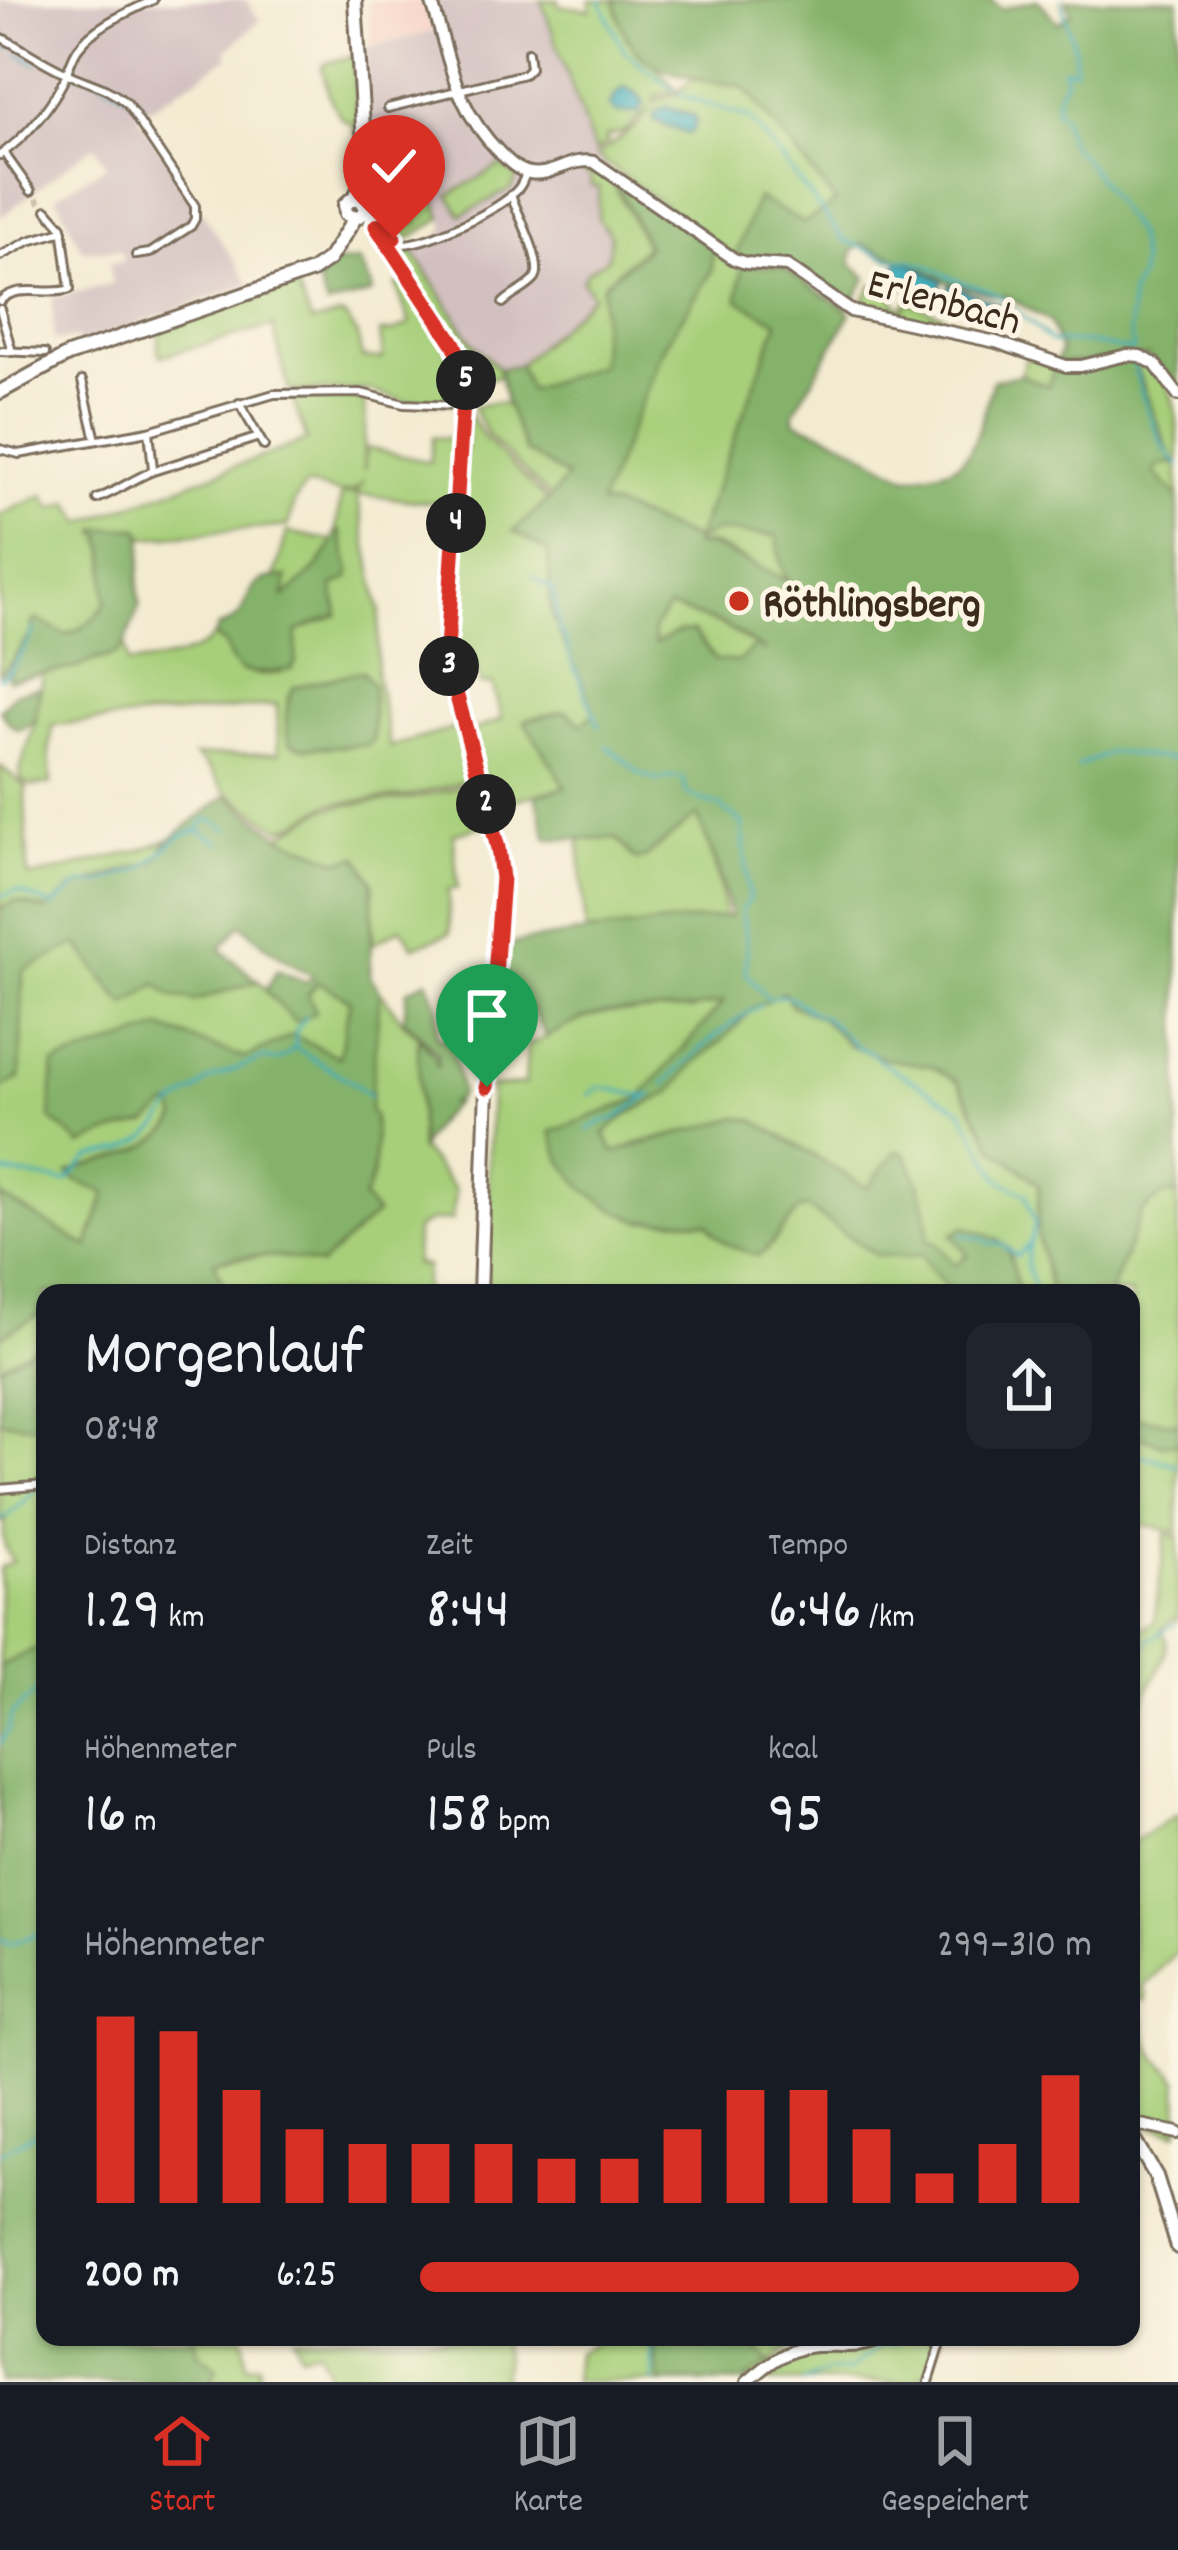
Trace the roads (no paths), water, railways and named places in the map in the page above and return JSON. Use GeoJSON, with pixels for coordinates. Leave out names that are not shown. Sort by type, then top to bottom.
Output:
{"type":"FeatureCollection","features":[{"type":"Feature","properties":{"kind":"main road"},"geometry":{"type":"LineString","coordinates":[[358,3],[362,213],[461,356],[466,378],[447,642],[502,878],[487,1087],[480,1284]]}},
{"type":"Feature","properties":{"kind":"main road"},"geometry":{"type":"LineString","coordinates":[[0,395],[77,354],[312,272],[328,259],[362,213]]}},
{"type":"Feature","properties":{"kind":"main road"},"geometry":{"type":"LineString","coordinates":[[1140,2148],[1153,2168],[1178,2247]]}},
{"type":"Feature","properties":{"kind":"street"},"geometry":{"type":"LineString","coordinates":[[31,191],[2,154],[55,98],[79,47],[92,34],[152,0]]}},
{"type":"Feature","properties":{"kind":"street"},"geometry":{"type":"LineString","coordinates":[[362,213],[398,242],[411,244],[476,217],[511,195],[526,173],[488,140],[457,90],[431,0]]}},
{"type":"Feature","properties":{"kind":"street"},"geometry":{"type":"LineString","coordinates":[[0,37],[67,74],[108,88],[128,104],[195,206],[191,226],[150,253],[136,255]]}},
{"type":"Feature","properties":{"kind":"street"},"geometry":{"type":"LineString","coordinates":[[388,108],[526,73],[528,52]]}},
{"type":"Feature","properties":{"kind":"street","name":"Erlenbach"},"geometry":{"type":"LineString","coordinates":[[526,173],[543,174],[584,160],[602,166],[734,259],[787,266],[851,311],[1005,344],[1066,366],[1132,355],[1153,363],[1178,395]]}},
{"type":"Feature","properties":{"kind":"street"},"geometry":{"type":"LineString","coordinates":[[503,303],[533,281],[538,266],[511,195]]}},
{"type":"Feature","properties":{"kind":"street"},"geometry":{"type":"LineString","coordinates":[[12,352],[0,305],[9,292],[70,290],[63,231],[46,210]]}},
{"type":"Feature","properties":{"kind":"street"},"geometry":{"type":"LineString","coordinates":[[0,256],[63,231]]}},
{"type":"Feature","properties":{"kind":"street"},"geometry":{"type":"LineString","coordinates":[[0,351],[45,353]]}},
{"type":"Feature","properties":{"kind":"street"},"geometry":{"type":"LineString","coordinates":[[82,381],[96,440]]}},
{"type":"Feature","properties":{"kind":"street"},"geometry":{"type":"LineString","coordinates":[[0,449],[19,454],[148,431],[274,394],[362,393],[404,404],[464,406]]}},
{"type":"Feature","properties":{"kind":"street"},"geometry":{"type":"LineString","coordinates":[[239,403],[264,446]]}},
{"type":"Feature","properties":{"kind":"street"},"geometry":{"type":"LineString","coordinates":[[148,431],[153,471]]}},
{"type":"Feature","properties":{"kind":"street"},"geometry":{"type":"LineString","coordinates":[[98,499],[153,471],[259,437]]}},
{"type":"Feature","properties":{"kind":"street"},"geometry":{"type":"LineString","coordinates":[[0,1489],[36,1486]]}},
{"type":"Feature","properties":{"kind":"street"},"geometry":{"type":"LineString","coordinates":[[1140,2125],[1178,2133]]}},
{"type":"Feature","properties":{"kind":"street"},"geometry":{"type":"LineString","coordinates":[[747,2382],[795,2350],[862,2346]]}},
{"type":"Feature","properties":{"kind":"street"},"geometry":{"type":"LineString","coordinates":[[929,2382],[940,2346]]}},
{"type":"Feature","properties":{"kind":"water"},"geometry":{"type":"Polygon","coordinates":[[[624,87],[644,103],[639,113],[617,113],[610,107],[624,87]]]}},
{"type":"Feature","properties":{"kind":"water"},"geometry":{"type":"Polygon","coordinates":[[[666,107],[694,116],[692,132],[654,120],[655,112],[666,107]]]}},
{"type":"Feature","properties":{"kind":"water"},"geometry":{"type":"Polygon","coordinates":[[[907,262],[943,281],[936,299],[894,281],[898,263],[907,262]]]}},
{"type":"Feature","properties":{"kind":"water"},"geometry":{"type":"Polygon","coordinates":[[[950,285],[999,304],[997,321],[943,295],[950,285]]]}},
{"type":"Feature","properties":{"kind":"waterway","name":"Erlenbach"},"geometry":{"type":"LineString","coordinates":[[600,0],[624,51],[674,90]]}},
{"type":"Feature","properties":{"kind":"waterway"},"geometry":{"type":"LineString","coordinates":[[1061,0],[1075,50],[1074,70],[1063,68],[1066,78],[1055,110],[1062,115],[1070,145],[1136,234],[1141,261],[1140,277],[1131,293],[1134,349]]}},
{"type":"Feature","properties":{"kind":"waterway"},"geometry":{"type":"LineString","coordinates":[[0,44],[10,49]]}},
{"type":"Feature","properties":{"kind":"waterway"},"geometry":{"type":"LineString","coordinates":[[19,54],[38,64]]}},
{"type":"Feature","properties":{"kind":"waterway"},"geometry":{"type":"LineString","coordinates":[[73,71],[101,80],[143,105]]}},
{"type":"Feature","properties":{"kind":"waterway","name":"Erlenbach"},"geometry":{"type":"LineString","coordinates":[[679,94],[751,119],[844,240],[987,290],[1052,342],[1132,351]]}},
{"type":"Feature","properties":{"kind":"waterway","name":"Erlenbach"},"geometry":{"type":"LineString","coordinates":[[1133,359],[1156,431],[1178,465]]}},
{"type":"Feature","properties":{"kind":"waterway"},"geometry":{"type":"LineString","coordinates":[[533,577],[553,590],[559,630],[599,726]]}},
{"type":"Feature","properties":{"kind":"waterway"},"geometry":{"type":"LineString","coordinates":[[0,678],[20,655],[34,627]]}},
{"type":"Feature","properties":{"kind":"waterway"},"geometry":{"type":"LineString","coordinates":[[607,746],[641,774],[660,781],[678,777]]}},
{"type":"Feature","properties":{"kind":"waterway"},"geometry":{"type":"LineString","coordinates":[[1078,766],[1111,752],[1178,760]]}},
{"type":"Feature","properties":{"kind":"waterway"},"geometry":{"type":"LineString","coordinates":[[683,777],[692,797],[720,806],[742,823],[749,899],[742,909],[746,973],[769,1000],[791,997],[827,1019],[857,1047],[962,1110],[999,1179],[1026,1194],[1035,1224],[1027,1255],[1033,1284]]}},
{"type":"Feature","properties":{"kind":"waterway"},"geometry":{"type":"LineString","coordinates":[[198,830],[204,820],[229,830]]}},
{"type":"Feature","properties":{"kind":"waterway"},"geometry":{"type":"LineString","coordinates":[[0,896],[17,891],[53,906],[80,884],[101,883],[143,868],[180,836],[198,830],[221,843]]}},
{"type":"Feature","properties":{"kind":"waterway"},"geometry":{"type":"LineString","coordinates":[[664,1084],[722,1031],[761,1005]]}},
{"type":"Feature","properties":{"kind":"waterway"},"geometry":{"type":"LineString","coordinates":[[295,1047],[296,1031],[306,1016]]}},
{"type":"Feature","properties":{"kind":"waterway"},"geometry":{"type":"LineString","coordinates":[[0,1172],[66,1182],[90,1157],[124,1150],[145,1139],[172,1107],[208,1080],[264,1058],[281,1059],[295,1047],[370,1096]]}},
{"type":"Feature","properties":{"kind":"waterway"},"geometry":{"type":"LineString","coordinates":[[589,1095],[600,1087],[649,1097]]}},
{"type":"Feature","properties":{"kind":"waterway"},"geometry":{"type":"LineString","coordinates":[[587,1130],[613,1120],[652,1094]]}},
{"type":"Feature","properties":{"kind":"waterway"},"geometry":{"type":"LineString","coordinates":[[961,1235],[1001,1244],[1017,1256],[1031,1242]]}},
{"type":"Feature","properties":{"kind":"waterway"},"geometry":{"type":"LineString","coordinates":[[1140,1455],[1178,1465]]}},
{"type":"Feature","properties":{"kind":"waterway"},"geometry":{"type":"LineString","coordinates":[[0,1521],[34,1490]]}},
{"type":"Feature","properties":{"kind":"waterway"},"geometry":{"type":"LineString","coordinates":[[1140,1658],[1148,1641],[1175,1624]]}},
{"type":"Feature","properties":{"kind":"waterway"},"geometry":{"type":"LineString","coordinates":[[0,1743],[11,1715],[36,1692]]}},
{"type":"Feature","properties":{"kind":"waterway"},"geometry":{"type":"LineString","coordinates":[[0,1941],[9,1944],[36,1935]]}},
{"type":"Feature","properties":{"kind":"waterway"},"geometry":{"type":"LineString","coordinates":[[0,2153],[36,2132]]}},
{"type":"Feature","properties":{"kind":"waterway"},"geometry":{"type":"LineString","coordinates":[[651,2346],[654,2382]]}},
{"type":"Feature","properties":{"kind":"waterway"},"geometry":{"type":"LineString","coordinates":[[804,2382],[829,2371],[849,2371],[880,2346]]}},
{"type":"Feature","properties":{"kind":"tunnel"},"geometry":{"type":"LineString","coordinates":[[31,191],[41,204]]}},
{"type":"Feature","properties":{"kind":"place","name":"Röthlingsberg"},"geometry":{"type":"Point","coordinates":[739,601]}}]}
